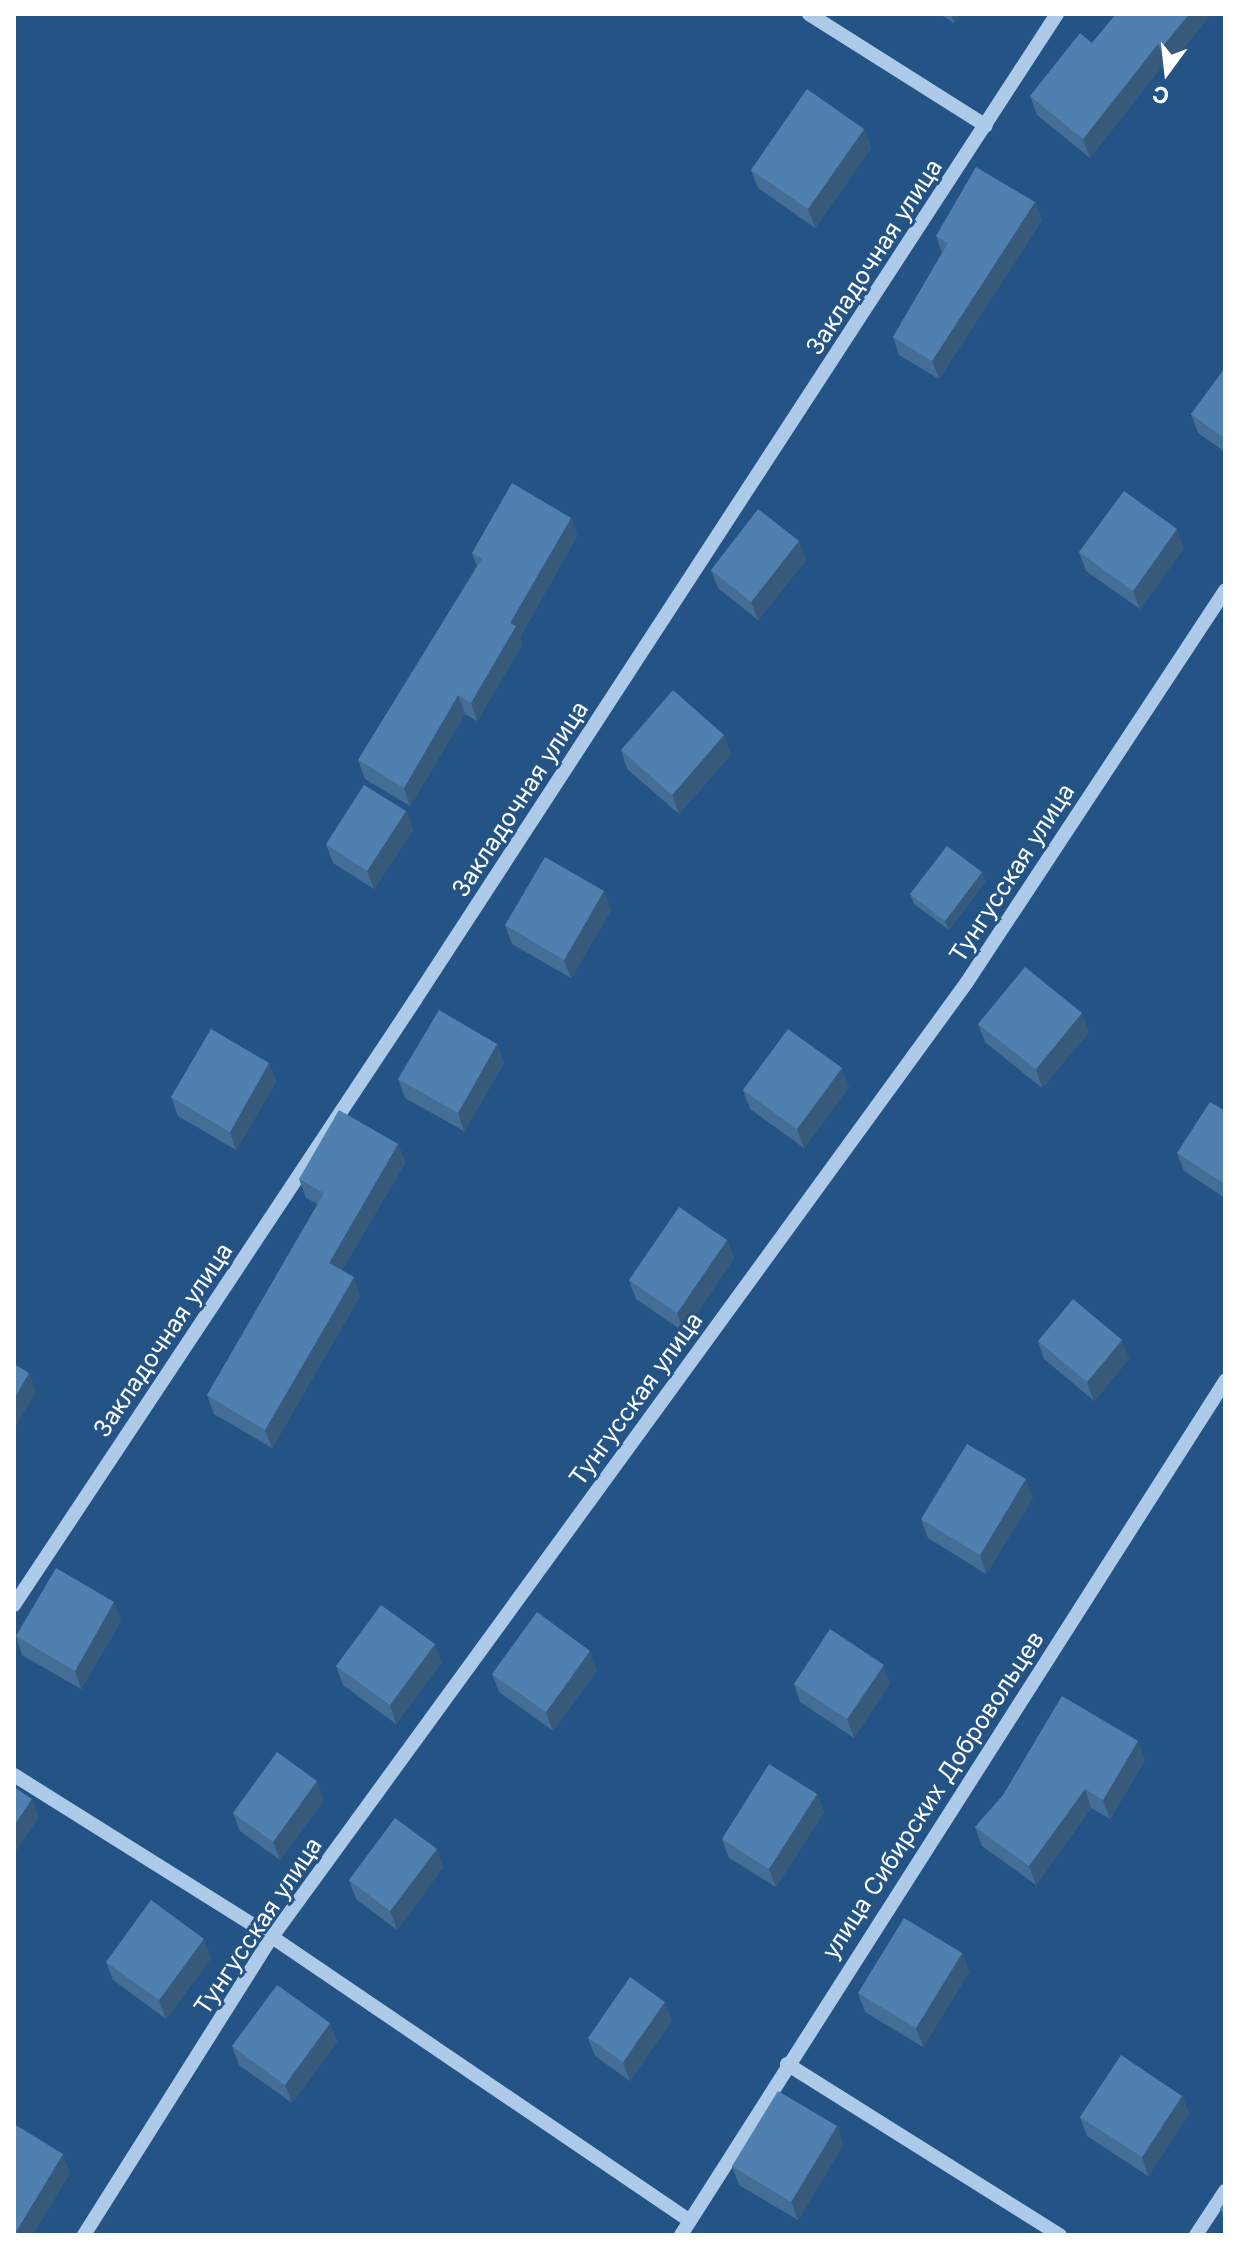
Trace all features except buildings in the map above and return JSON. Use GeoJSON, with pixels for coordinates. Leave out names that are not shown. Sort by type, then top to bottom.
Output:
{"type":"FeatureCollection","features":[{"type":"Feature","properties":{"kind":"street"},"geometry":{"type":"LineString","coordinates":[[809,14],[986,126]]}},
{"type":"Feature","properties":{"kind":"street","name":"Закладочная улица"},"geometry":{"type":"LineString","coordinates":[[14,1605],[1057,14]]}},
{"type":"Feature","properties":{"kind":"street","name":"Тунгусская улица"},"geometry":{"type":"LineString","coordinates":[[84,2235],[272,1937],[967,982],[1225,590]]}},
{"type":"Feature","properties":{"kind":"street","name":"улица Сибирских Добровольцев"},"geometry":{"type":"LineString","coordinates":[[681,2235],[787,2064],[1225,1381]]}},
{"type":"Feature","properties":{"kind":"street"},"geometry":{"type":"LineString","coordinates":[[14,1775],[272,1937],[690,2221]]}},
{"type":"Feature","properties":{"kind":"street"},"geometry":{"type":"LineString","coordinates":[[787,2064],[1060,2235]]}},
{"type":"Feature","properties":{"kind":"street"},"geometry":{"type":"LineString","coordinates":[[1196,2235],[1225,2191]]}}]}
